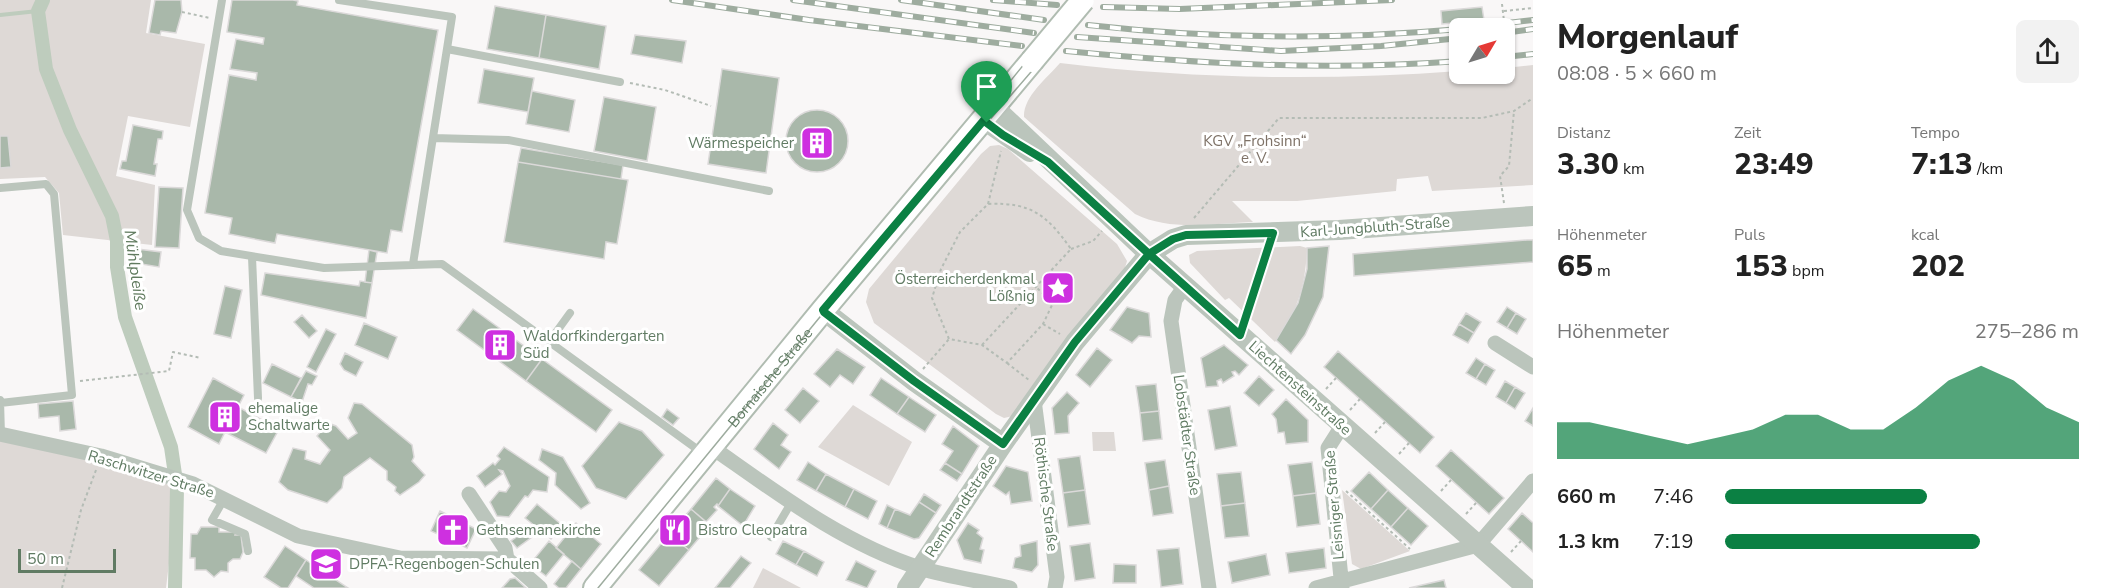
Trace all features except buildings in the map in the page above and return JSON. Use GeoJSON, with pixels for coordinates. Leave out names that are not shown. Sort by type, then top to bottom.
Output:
{"type":"FeatureCollection","features":[{"type":"Feature","properties":{"kind":"main road","name":"Bornaische Straße"},"geometry":{"type":"LineString","coordinates":[[595,588],[823,310],[1083,0]]}},
{"type":"Feature","properties":{"kind":"street","name":"Liechtensteinstraße"},"geometry":{"type":"LineString","coordinates":[[989,113],[1003,135],[1048,162]]}},
{"type":"Feature","properties":{"kind":"street","name":"Liechtensteinstraße"},"geometry":{"type":"LineString","coordinates":[[989,113],[1048,162],[1342,426],[1527,588]]}},
{"type":"Feature","properties":{"kind":"street","name":"Karl-Jungbluth-Straße"},"geometry":{"type":"LineString","coordinates":[[1149,254],[1173,239],[1186,235],[1273,233],[1533,216]]}},
{"type":"Feature","properties":{"kind":"street","name":"Rembrandtstraße"},"geometry":{"type":"LineString","coordinates":[[907,588],[1003,444],[1075,342],[1149,254]]}},
{"type":"Feature","properties":{"kind":"street","name":"Lobstädter Straße"},"geometry":{"type":"LineString","coordinates":[[1185,286],[1175,300],[1171,321],[1209,588]]}},
{"type":"Feature","properties":{"kind":"street"},"geometry":{"type":"LineString","coordinates":[[823,310],[914,381],[1003,444]]}},
{"type":"Feature","properties":{"kind":"street"},"geometry":{"type":"LineString","coordinates":[[1495,343],[1533,367]]}},
{"type":"Feature","properties":{"kind":"street","name":"Röthische Straße"},"geometry":{"type":"LineString","coordinates":[[1038,395],[1057,576],[1055,588]]}},
{"type":"Feature","properties":{"kind":"street","name":"Leisniger Straße"},"geometry":{"type":"LineString","coordinates":[[1341,586],[1328,448],[1342,426]]}},
{"type":"Feature","properties":{"kind":"street","name":"Raschwitzer Straße"},"geometry":{"type":"LineString","coordinates":[[0,434],[101,456],[193,484],[281,523],[298,536],[400,558],[507,559]]}},
{"type":"Feature","properties":{"kind":"street"},"geometry":{"type":"LineString","coordinates":[[707,450],[791,503],[858,541],[921,568],[1010,588]]}},
{"type":"Feature","properties":{"kind":"street"},"geometry":{"type":"LineString","coordinates":[[1316,588],[1341,586],[1478,545],[1533,481]]}},
{"type":"Feature","properties":{"kind":"street"},"geometry":{"type":"LineString","coordinates":[[470,494],[505,548],[507,559],[540,588]]}},
{"type":"Feature","properties":{"kind":"lane"},"geometry":{"type":"LineString","coordinates":[[222,0],[188,210],[200,238],[221,251],[324,268],[442,264],[549,342],[707,450]]}},
{"type":"Feature","properties":{"kind":"lane"},"geometry":{"type":"LineString","coordinates":[[339,0],[452,17],[413,264]]}},
{"type":"Feature","properties":{"kind":"lane"},"geometry":{"type":"LineString","coordinates":[[447,49],[620,82]]}},
{"type":"Feature","properties":{"kind":"lane"},"geometry":{"type":"LineString","coordinates":[[433,138],[508,140],[769,191]]}},
{"type":"Feature","properties":{"kind":"lane"},"geometry":{"type":"LineString","coordinates":[[0,188],[46,184],[54,194],[72,395],[0,401],[0,434]]}},
{"type":"Feature","properties":{"kind":"lane"},"geometry":{"type":"LineString","coordinates":[[252,257],[258,398]]}},
{"type":"Feature","properties":{"kind":"lane"},"geometry":{"type":"LineString","coordinates":[[549,342],[570,313]]}},
{"type":"Feature","properties":{"kind":"lane"},"geometry":{"type":"LineString","coordinates":[[224,498],[212,520],[245,534],[248,551]]}},
{"type":"Feature","properties":{"kind":"lane"},"geometry":{"type":"LineString","coordinates":[[771,537],[791,503]]}},
{"type":"Feature","properties":{"kind":"path"},"geometry":{"type":"LineString","coordinates":[[1502,4],[1504,18]]}},
{"type":"Feature","properties":{"kind":"path"},"geometry":{"type":"LineString","coordinates":[[1504,10],[1533,8]]}},
{"type":"Feature","properties":{"kind":"path"},"geometry":{"type":"LineString","coordinates":[[182,12],[219,20]]}},
{"type":"Feature","properties":{"kind":"path"},"geometry":{"type":"LineString","coordinates":[[620,82],[665,90],[711,106]]}},
{"type":"Feature","properties":{"kind":"path"},"geometry":{"type":"LineString","coordinates":[[1207,202],[1279,118],[1482,118],[1514,111],[1533,98]]}},
{"type":"Feature","properties":{"kind":"path"},"geometry":{"type":"LineString","coordinates":[[1503,195],[1500,176],[1509,166],[1514,111]]}},
{"type":"Feature","properties":{"kind":"path"},"geometry":{"type":"LineString","coordinates":[[949,339],[932,298],[941,269],[960,232],[988,204],[1003,135]]}},
{"type":"Feature","properties":{"kind":"path"},"geometry":{"type":"LineString","coordinates":[[988,204],[1014,202],[1035,212],[1056,227],[1071,249]]}},
{"type":"Feature","properties":{"kind":"path"},"geometry":{"type":"LineString","coordinates":[[1240,335],[1273,233]]}},
{"type":"Feature","properties":{"kind":"path"},"geometry":{"type":"LineString","coordinates":[[982,345],[1071,249],[1093,241],[1098,235]]}},
{"type":"Feature","properties":{"kind":"path"},"geometry":{"type":"LineString","coordinates":[[1007,363],[1043,324],[1053,303],[1036,286]]}},
{"type":"Feature","properties":{"kind":"path"},"geometry":{"type":"LineString","coordinates":[[1043,324],[1055,331]]}},
{"type":"Feature","properties":{"kind":"path"},"geometry":{"type":"LineString","coordinates":[[949,339],[982,345],[1007,363],[1038,395]]}},
{"type":"Feature","properties":{"kind":"path"},"geometry":{"type":"LineString","coordinates":[[914,381],[949,339]]}},
{"type":"Feature","properties":{"kind":"path"},"geometry":{"type":"LineString","coordinates":[[71,382],[169,371],[173,352],[201,358]]}},
{"type":"Feature","properties":{"kind":"path"},"geometry":{"type":"LineString","coordinates":[[62,588],[81,510],[101,456]]}},
{"type":"Feature","properties":{"kind":"path"},"geometry":{"type":"LineString","coordinates":[[1331,476],[1423,561]]}},
{"type":"Feature","properties":{"kind":"green space"},"geometry":{"type":"Polygon","coordinates":[[[0,0],[151,0],[146,33],[205,44],[190,127],[128,116],[116,176],[155,185],[152,245],[63,235],[59,193],[45,177],[0,179],[0,0]]]}},
{"type":"Feature","properties":{"kind":"green space","name":"KGV „Frohsinn“ e. V."},"geometry":{"type":"Polygon","coordinates":[[[1060,63],[1160,72],[1260,77],[1359,76],[1449,72],[1449,84],[1515,84],[1515,67],[1533,65],[1533,185],[1432,191],[1428,176],[1397,179],[1396,191],[1297,201],[1232,201],[1253,222],[1193,225],[1163,223],[1135,214],[1024,117],[1027,102],[1060,63]]]}},
{"type":"Feature","properties":{"kind":"green space"},"geometry":{"type":"Polygon","coordinates":[[[999,145],[1008,149],[1117,244],[1127,261],[1124,271],[1013,416],[1004,418],[874,323],[866,302],[869,289],[981,154],[990,146],[999,145]]]}},
{"type":"Feature","properties":{"kind":"green space"},"geometry":{"type":"Polygon","coordinates":[[[1300,246],[1307,248],[1305,274],[1299,298],[1275,342],[1229,298],[1225,300],[1190,263],[1189,255],[1197,251],[1300,246]]]}},
{"type":"Feature","properties":{"kind":"green space"},"geometry":{"type":"Polygon","coordinates":[[[853,405],[912,442],[889,486],[818,447],[853,405]]]}},
{"type":"Feature","properties":{"kind":"green space"},"geometry":{"type":"Polygon","coordinates":[[[1092,432],[1114,432],[1116,451],[1093,451],[1092,432]]]}},
{"type":"Feature","properties":{"kind":"green space"},"geometry":{"type":"Polygon","coordinates":[[[0,440],[99,462],[170,485],[172,538],[166,588],[0,588],[0,440]]]}},
{"type":"Feature","properties":{"kind":"green space"},"geometry":{"type":"Polygon","coordinates":[[[1342,490],[1410,551],[1361,569],[1352,564],[1342,490]]]}},
{"type":"Feature","properties":{"kind":"green space"},"geometry":{"type":"Polygon","coordinates":[[[763,568],[801,588],[753,588],[763,568]]]}},
{"type":"Feature","properties":{"kind":"waterway","name":"Mühlpleiße"},"geometry":{"type":"LineString","coordinates":[[43,0],[38,11],[46,69],[70,130],[112,216],[125,317],[171,447],[177,488],[175,588]]}},
{"type":"Feature","properties":{"kind":"waterway"},"geometry":{"type":"LineString","coordinates":[[0,15],[38,11]]}},
{"type":"Feature","properties":{"kind":"tram line"},"geometry":{"type":"LineString","coordinates":[[974,126],[1076,0]]}},
{"type":"Feature","properties":{"kind":"tram line"},"geometry":{"type":"LineString","coordinates":[[598,588],[824,312],[1093,0]]}},
{"type":"Feature","properties":{"kind":"railway"},"geometry":{"type":"LineString","coordinates":[[672,0],[809,20],[1022,46]]}},
{"type":"Feature","properties":{"kind":"railway"},"geometry":{"type":"LineString","coordinates":[[793,0],[1034,33]]}},
{"type":"Feature","properties":{"kind":"railway"},"geometry":{"type":"LineString","coordinates":[[901,0],[1044,20]]}},
{"type":"Feature","properties":{"kind":"railway"},"geometry":{"type":"LineString","coordinates":[[993,0],[1057,5]]}},
{"type":"Feature","properties":{"kind":"railway"},"geometry":{"type":"LineString","coordinates":[[1103,7],[1180,9],[1392,0]]}},
{"type":"Feature","properties":{"kind":"railway"},"geometry":{"type":"LineString","coordinates":[[1515,22],[1533,20]]}},
{"type":"Feature","properties":{"kind":"railway"},"geometry":{"type":"LineString","coordinates":[[1088,25],[1181,33],[1274,36],[1367,35],[1449,30]]}},
{"type":"Feature","properties":{"kind":"railway"},"geometry":{"type":"LineString","coordinates":[[1515,31],[1533,29]]}},
{"type":"Feature","properties":{"kind":"railway"},"geometry":{"type":"LineString","coordinates":[[1077,37],[1281,51],[1381,46],[1449,39]]}},
{"type":"Feature","properties":{"kind":"railway"},"geometry":{"type":"LineString","coordinates":[[1066,51],[1263,65],[1312,66],[1449,62]]}},
{"type":"Feature","properties":{"kind":"railway"},"geometry":{"type":"LineString","coordinates":[[1515,56],[1533,54]]}},
{"type":"Feature","properties":{"kind":"place","name":"Wärmespeicher"},"geometry":{"type":"Point","coordinates":[817,143]}},
{"type":"Feature","properties":{"kind":"place","name":"Österreicherdenkmal Lößnig"},"geometry":{"type":"Point","coordinates":[1058,288]}},
{"type":"Feature","properties":{"kind":"place","name":"Waldorfkindergarten Süd"},"geometry":{"type":"Point","coordinates":[500,345]}},
{"type":"Feature","properties":{"kind":"place","name":"ehemalige Schaltwarte"},"geometry":{"type":"Point","coordinates":[225,417]}},
{"type":"Feature","properties":{"kind":"place","name":"Gethsemanekirche"},"geometry":{"type":"Point","coordinates":[453,530]}},
{"type":"Feature","properties":{"kind":"place","name":"Bistro Cleopatra"},"geometry":{"type":"Point","coordinates":[675,530]}},
{"type":"Feature","properties":{"kind":"place","name":"DPFA-Regenbogen-Schulen"},"geometry":{"type":"Point","coordinates":[326,564]}},
{"type":"Feature","properties":{"kind":"route"},"geometry":{"type":"LineString","coordinates":[[987,123],[984,120],[823,310],[824,312],[914,381],[1003,444],[1075,342],[1149,254],[1240,335],[1273,233],[1186,235],[1173,239],[1149,254],[1048,162],[987,123]]}}]}
